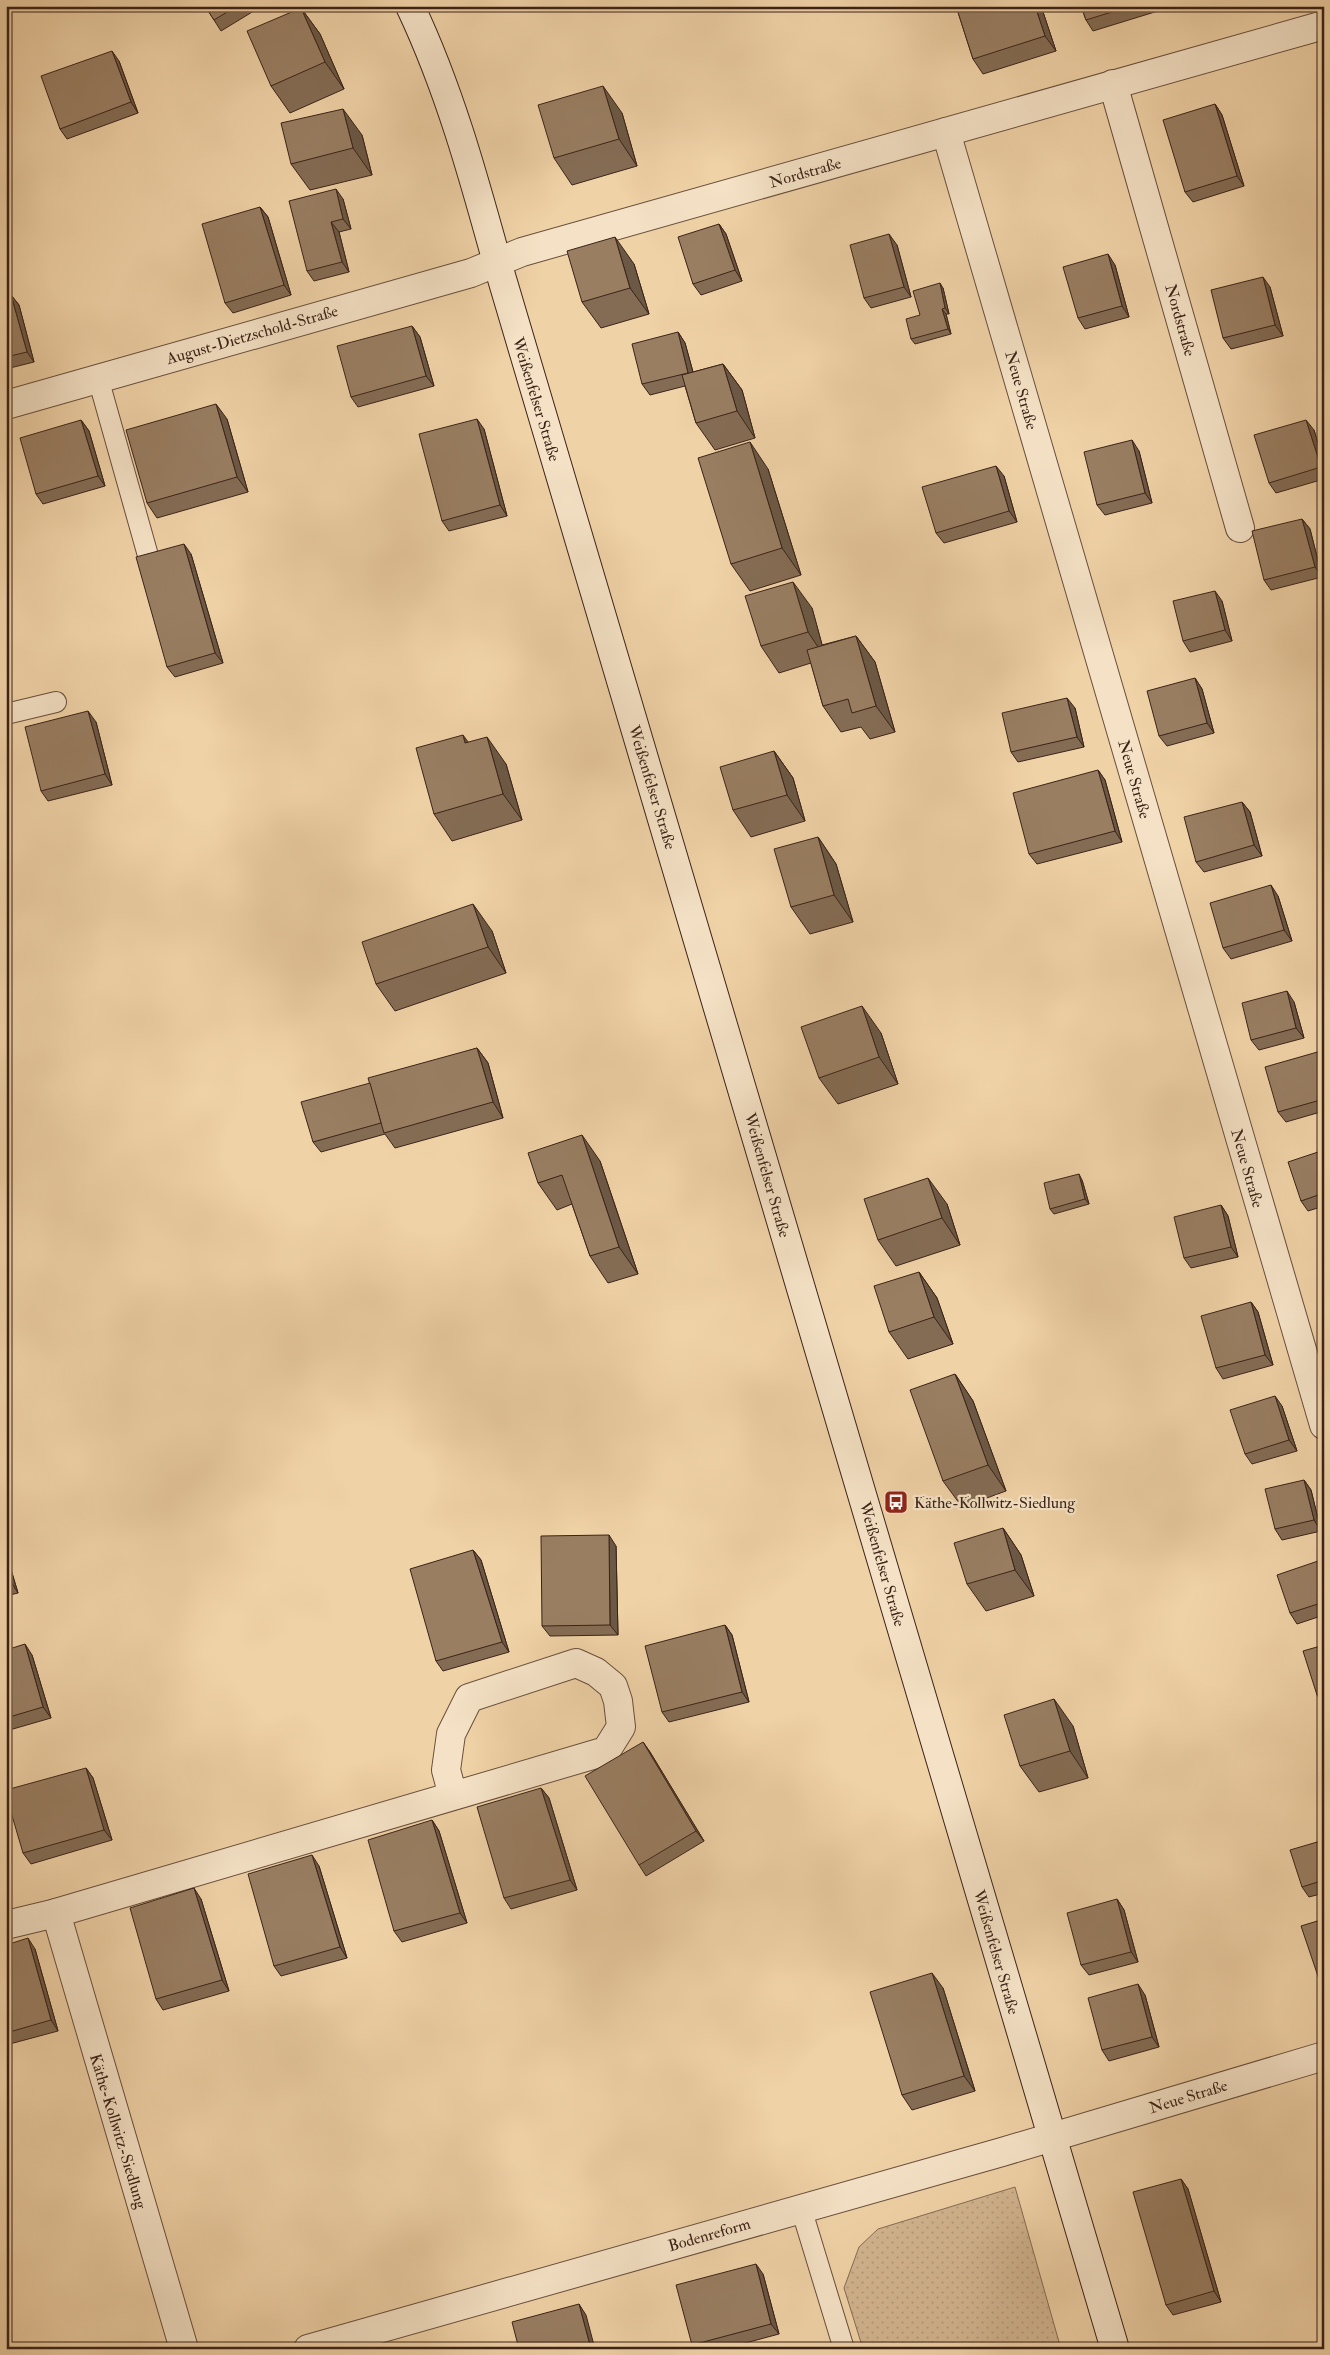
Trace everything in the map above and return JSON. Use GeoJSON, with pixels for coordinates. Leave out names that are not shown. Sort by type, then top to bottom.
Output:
{"type":"FeatureCollection","features":[{"type":"Feature","properties":{"kind":"street","name":"Weißenfelser Straße"},"geometry":{"type":"LineString","coordinates":[[410,6],[455,116],[1115,2349]]}},
{"type":"Feature","properties":{"kind":"street","name":"Nordstraße"},"geometry":{"type":"LineString","coordinates":[[497,262],[530,250],[1324,25]]}},
{"type":"Feature","properties":{"kind":"street","name":"Nordstraße"},"geometry":{"type":"LineString","coordinates":[[1113,84],[1240,528]]}},
{"type":"Feature","properties":{"kind":"street","name":"Neue Straße"},"geometry":{"type":"LineString","coordinates":[[946,132],[1324,1426]]}},
{"type":"Feature","properties":{"kind":"street","name":"August-Dietzschold-Straße"},"geometry":{"type":"LineString","coordinates":[[6,405],[471,273],[497,262]]}},
{"type":"Feature","properties":{"kind":"street"},"geometry":{"type":"LineString","coordinates":[[6,1925],[56,1913],[606,1751],[621,1727],[618,1701],[613,1686],[596,1672],[576,1663],[468,1698],[451,1734],[446,1770],[453,1796]]}},
{"type":"Feature","properties":{"kind":"street","name":"Käthe-Kollwitz-Siedlung"},"geometry":{"type":"LineString","coordinates":[[56,1913],[100,2069],[184,2349]]}},
{"type":"Feature","properties":{"kind":"street","name":"Neue Straße"},"geometry":{"type":"LineString","coordinates":[[1051,2137],[1324,2056]]}},
{"type":"Feature","properties":{"kind":"street","name":"Bodenreform"},"geometry":{"type":"LineString","coordinates":[[308,2349],[369,2340],[801,2208],[1051,2137]]}},
{"type":"Feature","properties":{"kind":"lane"},"geometry":{"type":"LineString","coordinates":[[98,378],[147,552]]}},
{"type":"Feature","properties":{"kind":"lane"},"geometry":{"type":"LineString","coordinates":[[6,714],[56,702]]}},
{"type":"Feature","properties":{"kind":"lane"},"geometry":{"type":"LineString","coordinates":[[801,2208],[844,2349]]}},
{"type":"Feature","properties":{"kind":"shaded area"},"geometry":{"type":"Polygon","coordinates":[[[1015,2187],[1061,2349],[863,2349],[844,2288],[859,2247],[878,2229],[1015,2187]]]}},
{"type":"Feature","properties":{"kind":"building"},"geometry":{"type":"Polygon","coordinates":[[[205,6],[237,6],[214,20],[205,6]]]}},
{"type":"Feature","properties":{"kind":"building"},"geometry":{"type":"Polygon","coordinates":[[[956,6],[1035,6],[1045,36],[973,59],[956,6]]]}},
{"type":"Feature","properties":{"kind":"building"},"geometry":{"type":"Polygon","coordinates":[[[1081,6],[1131,6],[1086,20],[1081,6]]]}},
{"type":"Feature","properties":{"kind":"building"},"geometry":{"type":"Polygon","coordinates":[[[301,8],[325,62],[271,86],[247,31],[301,8]]]}},
{"type":"Feature","properties":{"kind":"building"},"geometry":{"type":"Polygon","coordinates":[[[112,51],[131,102],[60,129],[41,76],[112,51]]]}},
{"type":"Feature","properties":{"kind":"building"},"geometry":{"type":"Polygon","coordinates":[[[603,86],[619,139],[554,158],[538,105],[603,86]]]}},
{"type":"Feature","properties":{"kind":"building"},"geometry":{"type":"Polygon","coordinates":[[[1215,104],[1237,176],[1185,192],[1163,120],[1215,104]]]}},
{"type":"Feature","properties":{"kind":"building"},"geometry":{"type":"Polygon","coordinates":[[[343,109],[353,148],[291,164],[281,123],[343,109]]]}},
{"type":"Feature","properties":{"kind":"building"},"geometry":{"type":"Polygon","coordinates":[[[336,189],[343,219],[331,222],[342,262],[307,271],[289,201],[336,189]]]}},
{"type":"Feature","properties":{"kind":"building"},"geometry":{"type":"Polygon","coordinates":[[[260,207],[284,285],[225,303],[202,224],[260,207]]]}},
{"type":"Feature","properties":{"kind":"building"},"geometry":{"type":"Polygon","coordinates":[[[719,224],[735,270],[693,284],[678,237],[719,224]]]}},
{"type":"Feature","properties":{"kind":"building"},"geometry":{"type":"Polygon","coordinates":[[[889,234],[904,287],[864,298],[850,245],[889,234]]]}},
{"type":"Feature","properties":{"kind":"building"},"geometry":{"type":"Polygon","coordinates":[[[615,237],[630,288],[582,302],[567,251],[615,237]]]}},
{"type":"Feature","properties":{"kind":"building"},"geometry":{"type":"Polygon","coordinates":[[[1108,254],[1122,306],[1078,318],[1063,267],[1108,254]]]}},
{"type":"Feature","properties":{"kind":"building"},"geometry":{"type":"Polygon","coordinates":[[[1263,277],[1275,325],[1223,338],[1211,290],[1263,277]]]}},
{"type":"Feature","properties":{"kind":"building"},"geometry":{"type":"Polygon","coordinates":[[[940,283],[945,308],[942,309],[948,329],[911,339],[906,319],[920,315],[913,291],[940,283]]]}},
{"type":"Feature","properties":{"kind":"building"},"geometry":{"type":"Polygon","coordinates":[[[11,295],[27,352],[6,357],[6,296],[11,295]]]}},
{"type":"Feature","properties":{"kind":"building"},"geometry":{"type":"Polygon","coordinates":[[[412,326],[426,376],[351,397],[337,346],[412,326]]]}},
{"type":"Feature","properties":{"kind":"building"},"geometry":{"type":"Polygon","coordinates":[[[678,332],[688,373],[642,384],[632,344],[678,332]]]}},
{"type":"Feature","properties":{"kind":"building"},"geometry":{"type":"Polygon","coordinates":[[[723,364],[737,411],[696,423],[682,375],[723,364]]]}},
{"type":"Feature","properties":{"kind":"building"},"geometry":{"type":"Polygon","coordinates":[[[216,404],[237,477],[147,503],[126,430],[216,404]]]}},
{"type":"Feature","properties":{"kind":"building"},"geometry":{"type":"Polygon","coordinates":[[[477,419],[500,505],[442,521],[419,434],[477,419]]]}},
{"type":"Feature","properties":{"kind":"building"},"geometry":{"type":"Polygon","coordinates":[[[81,420],[98,476],[36,494],[20,438],[81,420]]]}},
{"type":"Feature","properties":{"kind":"building"},"geometry":{"type":"Polygon","coordinates":[[[1306,420],[1321,467],[1269,483],[1254,435],[1306,420]]]}},
{"type":"Feature","properties":{"kind":"building"},"geometry":{"type":"Polygon","coordinates":[[[1132,440],[1145,493],[1097,505],[1084,452],[1132,440]]]}},
{"type":"Feature","properties":{"kind":"building"},"geometry":{"type":"Polygon","coordinates":[[[750,442],[782,548],[731,564],[698,458],[750,442]]]}},
{"type":"Feature","properties":{"kind":"building"},"geometry":{"type":"Polygon","coordinates":[[[996,466],[1009,511],[936,533],[922,487],[996,466]]]}},
{"type":"Feature","properties":{"kind":"building"},"geometry":{"type":"Polygon","coordinates":[[[1302,519],[1315,567],[1264,580],[1252,531],[1302,519]]]}},
{"type":"Feature","properties":{"kind":"building"},"geometry":{"type":"Polygon","coordinates":[[[184,544],[215,653],[167,667],[136,557],[184,544]]]}},
{"type":"Feature","properties":{"kind":"building"},"geometry":{"type":"Polygon","coordinates":[[[793,582],[808,632],[761,646],[745,596],[793,582]]]}},
{"type":"Feature","properties":{"kind":"building"},"geometry":{"type":"Polygon","coordinates":[[[1215,591],[1225,630],[1183,641],[1173,601],[1215,591]]]}},
{"type":"Feature","properties":{"kind":"building"},"geometry":{"type":"Polygon","coordinates":[[[856,636],[876,706],[852,713],[848,699],[823,706],[807,650],[856,636]]]}},
{"type":"Feature","properties":{"kind":"building"},"geometry":{"type":"Polygon","coordinates":[[[1195,678],[1207,723],[1159,736],[1147,691],[1195,678]]]}},
{"type":"Feature","properties":{"kind":"building"},"geometry":{"type":"Polygon","coordinates":[[[1067,698],[1077,737],[1011,752],[1002,713],[1067,698]]]}},
{"type":"Feature","properties":{"kind":"building"},"geometry":{"type":"Polygon","coordinates":[[[88,711],[105,774],[41,791],[25,727],[88,711]]]}},
{"type":"Feature","properties":{"kind":"building"},"geometry":{"type":"Polygon","coordinates":[[[463,735],[465,743],[487,737],[503,794],[434,814],[416,748],[463,735]]]}},
{"type":"Feature","properties":{"kind":"building"},"geometry":{"type":"Polygon","coordinates":[[[774,751],[787,795],[733,810],[720,767],[774,751]]]}},
{"type":"Feature","properties":{"kind":"building"},"geometry":{"type":"Polygon","coordinates":[[[1098,770],[1115,831],[1029,854],[1013,793],[1098,770]]]}},
{"type":"Feature","properties":{"kind":"building"},"geometry":{"type":"Polygon","coordinates":[[[1242,802],[1254,845],[1196,862],[1184,817],[1242,802]]]}},
{"type":"Feature","properties":{"kind":"building"},"geometry":{"type":"Polygon","coordinates":[[[818,837],[834,895],[791,907],[774,849],[818,837]]]}},
{"type":"Feature","properties":{"kind":"building"},"geometry":{"type":"Polygon","coordinates":[[[1271,885],[1284,930],[1223,948],[1210,903],[1271,885]]]}},
{"type":"Feature","properties":{"kind":"building"},"geometry":{"type":"Polygon","coordinates":[[[473,904],[488,947],[376,984],[362,942],[473,904]]]}},
{"type":"Feature","properties":{"kind":"building"},"geometry":{"type":"Polygon","coordinates":[[[1287,991],[1296,1028],[1251,1040],[1242,1003],[1287,991]]]}},
{"type":"Feature","properties":{"kind":"building"},"geometry":{"type":"Polygon","coordinates":[[[862,1006],[879,1057],[819,1078],[801,1027],[862,1006]]]}},
{"type":"Feature","properties":{"kind":"building"},"geometry":{"type":"Polygon","coordinates":[[[477,1048],[493,1102],[384,1133],[368,1078],[477,1048]]]}},
{"type":"Feature","properties":{"kind":"building"},"geometry":{"type":"Polygon","coordinates":[[[1321,1051],[1324,1061],[1324,1099],[1278,1112],[1265,1067],[1321,1051]]]}},
{"type":"Feature","properties":{"kind":"building"},"geometry":{"type":"Polygon","coordinates":[[[370,1083],[381,1123],[313,1142],[301,1102],[370,1083]]]}},
{"type":"Feature","properties":{"kind":"building"},"geometry":{"type":"Polygon","coordinates":[[[582,1135],[619,1247],[590,1256],[562,1175],[538,1183],[528,1153],[582,1135]]]}},
{"type":"Feature","properties":{"kind":"building"},"geometry":{"type":"Polygon","coordinates":[[[1324,1150],[1324,1193],[1301,1201],[1288,1162],[1324,1150]]]}},
{"type":"Feature","properties":{"kind":"building"},"geometry":{"type":"Polygon","coordinates":[[[1079,1174],[1085,1199],[1050,1209],[1044,1183],[1079,1174]]]}},
{"type":"Feature","properties":{"kind":"building"},"geometry":{"type":"Polygon","coordinates":[[[928,1178],[942,1218],[878,1240],[864,1199],[928,1178]]]}},
{"type":"Feature","properties":{"kind":"building"},"geometry":{"type":"Polygon","coordinates":[[[1221,1205],[1231,1247],[1184,1258],[1174,1217],[1221,1205]]]}},
{"type":"Feature","properties":{"kind":"building"},"geometry":{"type":"Polygon","coordinates":[[[919,1272],[934,1317],[889,1332],[874,1286],[919,1272]]]}},
{"type":"Feature","properties":{"kind":"building"},"geometry":{"type":"Polygon","coordinates":[[[1251,1302],[1265,1355],[1216,1368],[1201,1316],[1251,1302]]]}},
{"type":"Feature","properties":{"kind":"building"},"geometry":{"type":"Polygon","coordinates":[[[955,1374],[988,1465],[943,1481],[910,1390],[955,1374]]]}},
{"type":"Feature","properties":{"kind":"building"},"geometry":{"type":"Polygon","coordinates":[[[1275,1396],[1289,1440],[1245,1454],[1230,1410],[1275,1396]]]}},
{"type":"Feature","properties":{"kind":"building"},"geometry":{"type":"Polygon","coordinates":[[[1304,1480],[1314,1520],[1275,1529],[1265,1489],[1304,1480]]]}},
{"type":"Feature","properties":{"kind":"building"},"geometry":{"type":"Polygon","coordinates":[[[1003,1528],[1015,1570],[967,1584],[954,1543],[1003,1528]]]}},
{"type":"Feature","properties":{"kind":"building"},"geometry":{"type":"Polygon","coordinates":[[[609,1535],[610,1625],[542,1626],[541,1536],[609,1535]]]}},
{"type":"Feature","properties":{"kind":"building"},"geometry":{"type":"Polygon","coordinates":[[[473,1550],[502,1642],[436,1661],[410,1569],[473,1550]]]}},
{"type":"Feature","properties":{"kind":"building"},"geometry":{"type":"Polygon","coordinates":[[[1321,1560],[1324,1570],[1324,1602],[1290,1613],[1277,1575],[1321,1560]]]}},
{"type":"Feature","properties":{"kind":"building"},"geometry":{"type":"Polygon","coordinates":[[[6,1567],[11,1582],[6,1583],[6,1567]]]}},
{"type":"Feature","properties":{"kind":"building"},"geometry":{"type":"Polygon","coordinates":[[[725,1625],[742,1692],[662,1712],[645,1646],[725,1625]]]}},
{"type":"Feature","properties":{"kind":"building"},"geometry":{"type":"Polygon","coordinates":[[[25,1644],[43,1707],[6,1718],[6,1650],[25,1644]]]}},
{"type":"Feature","properties":{"kind":"building"},"geometry":{"type":"Polygon","coordinates":[[[1324,1645],[1324,1693],[1317,1695],[1303,1651],[1324,1645]]]}},
{"type":"Feature","properties":{"kind":"building"},"geometry":{"type":"Polygon","coordinates":[[[1054,1699],[1070,1751],[1020,1766],[1004,1715],[1054,1699]]]}},
{"type":"Feature","properties":{"kind":"building"},"geometry":{"type":"Polygon","coordinates":[[[643,1742],[696,1831],[639,1865],[585,1776],[643,1742]]]}},
{"type":"Feature","properties":{"kind":"building"},"geometry":{"type":"Polygon","coordinates":[[[86,1768],[104,1830],[23,1853],[6,1790],[86,1768]]]}},
{"type":"Feature","properties":{"kind":"building"},"geometry":{"type":"Polygon","coordinates":[[[541,1788],[570,1880],[504,1898],[477,1807],[541,1788]]]}},
{"type":"Feature","properties":{"kind":"building"},"geometry":{"type":"Polygon","coordinates":[[[432,1820],[460,1913],[394,1931],[368,1840],[432,1820]]]}},
{"type":"Feature","properties":{"kind":"building"},"geometry":{"type":"Polygon","coordinates":[[[1324,1840],[1324,1880],[1302,1887],[1290,1850],[1324,1840]]]}},
{"type":"Feature","properties":{"kind":"building"},"geometry":{"type":"Polygon","coordinates":[[[312,1855],[340,1947],[274,1966],[248,1874],[312,1855]]]}},
{"type":"Feature","properties":{"kind":"building"},"geometry":{"type":"Polygon","coordinates":[[[194,1888],[222,1980],[156,1999],[130,1908],[194,1888]]]}},
{"type":"Feature","properties":{"kind":"building"},"geometry":{"type":"Polygon","coordinates":[[[1117,1899],[1131,1952],[1081,1965],[1067,1913],[1117,1899]]]}},
{"type":"Feature","properties":{"kind":"building"},"geometry":{"type":"Polygon","coordinates":[[[1324,1919],[1324,1991],[1323,1991],[1301,1926],[1324,1919]]]}},
{"type":"Feature","properties":{"kind":"building"},"geometry":{"type":"Polygon","coordinates":[[[28,1938],[51,2020],[6,2033],[6,1945],[28,1938]]]}},
{"type":"Feature","properties":{"kind":"building"},"geometry":{"type":"Polygon","coordinates":[[[932,1973],[964,2076],[902,2095],[870,1992],[932,1973]]]}},
{"type":"Feature","properties":{"kind":"building"},"geometry":{"type":"Polygon","coordinates":[[[1138,1984],[1152,2037],[1102,2050],[1088,1998],[1138,1984]]]}},
{"type":"Feature","properties":{"kind":"building"},"geometry":{"type":"Polygon","coordinates":[[[1181,2179],[1214,2291],[1166,2305],[1133,2192],[1181,2179]]]}},
{"type":"Feature","properties":{"kind":"building"},"geometry":{"type":"Polygon","coordinates":[[[756,2264],[771,2324],[692,2345],[676,2285],[756,2264]]]}},
{"type":"Feature","properties":{"kind":"building"},"geometry":{"type":"Polygon","coordinates":[[[1324,2299],[1324,2316],[1319,2300],[1324,2299]]]}},
{"type":"Feature","properties":{"kind":"building"},"geometry":{"type":"Polygon","coordinates":[[[579,2304],[591,2349],[519,2349],[512,2322],[579,2304]]]}},
{"type":"Feature","properties":{"kind":"building"},"geometry":{"type":"Polygon","coordinates":[[[476,2345],[477,2349],[461,2349],[476,2345]]]}},
{"type":"Feature","properties":{"kind":"place","name":"Käthe-Kollwitz-Siedlung"},"geometry":{"type":"Point","coordinates":[896,1502]}}]}
